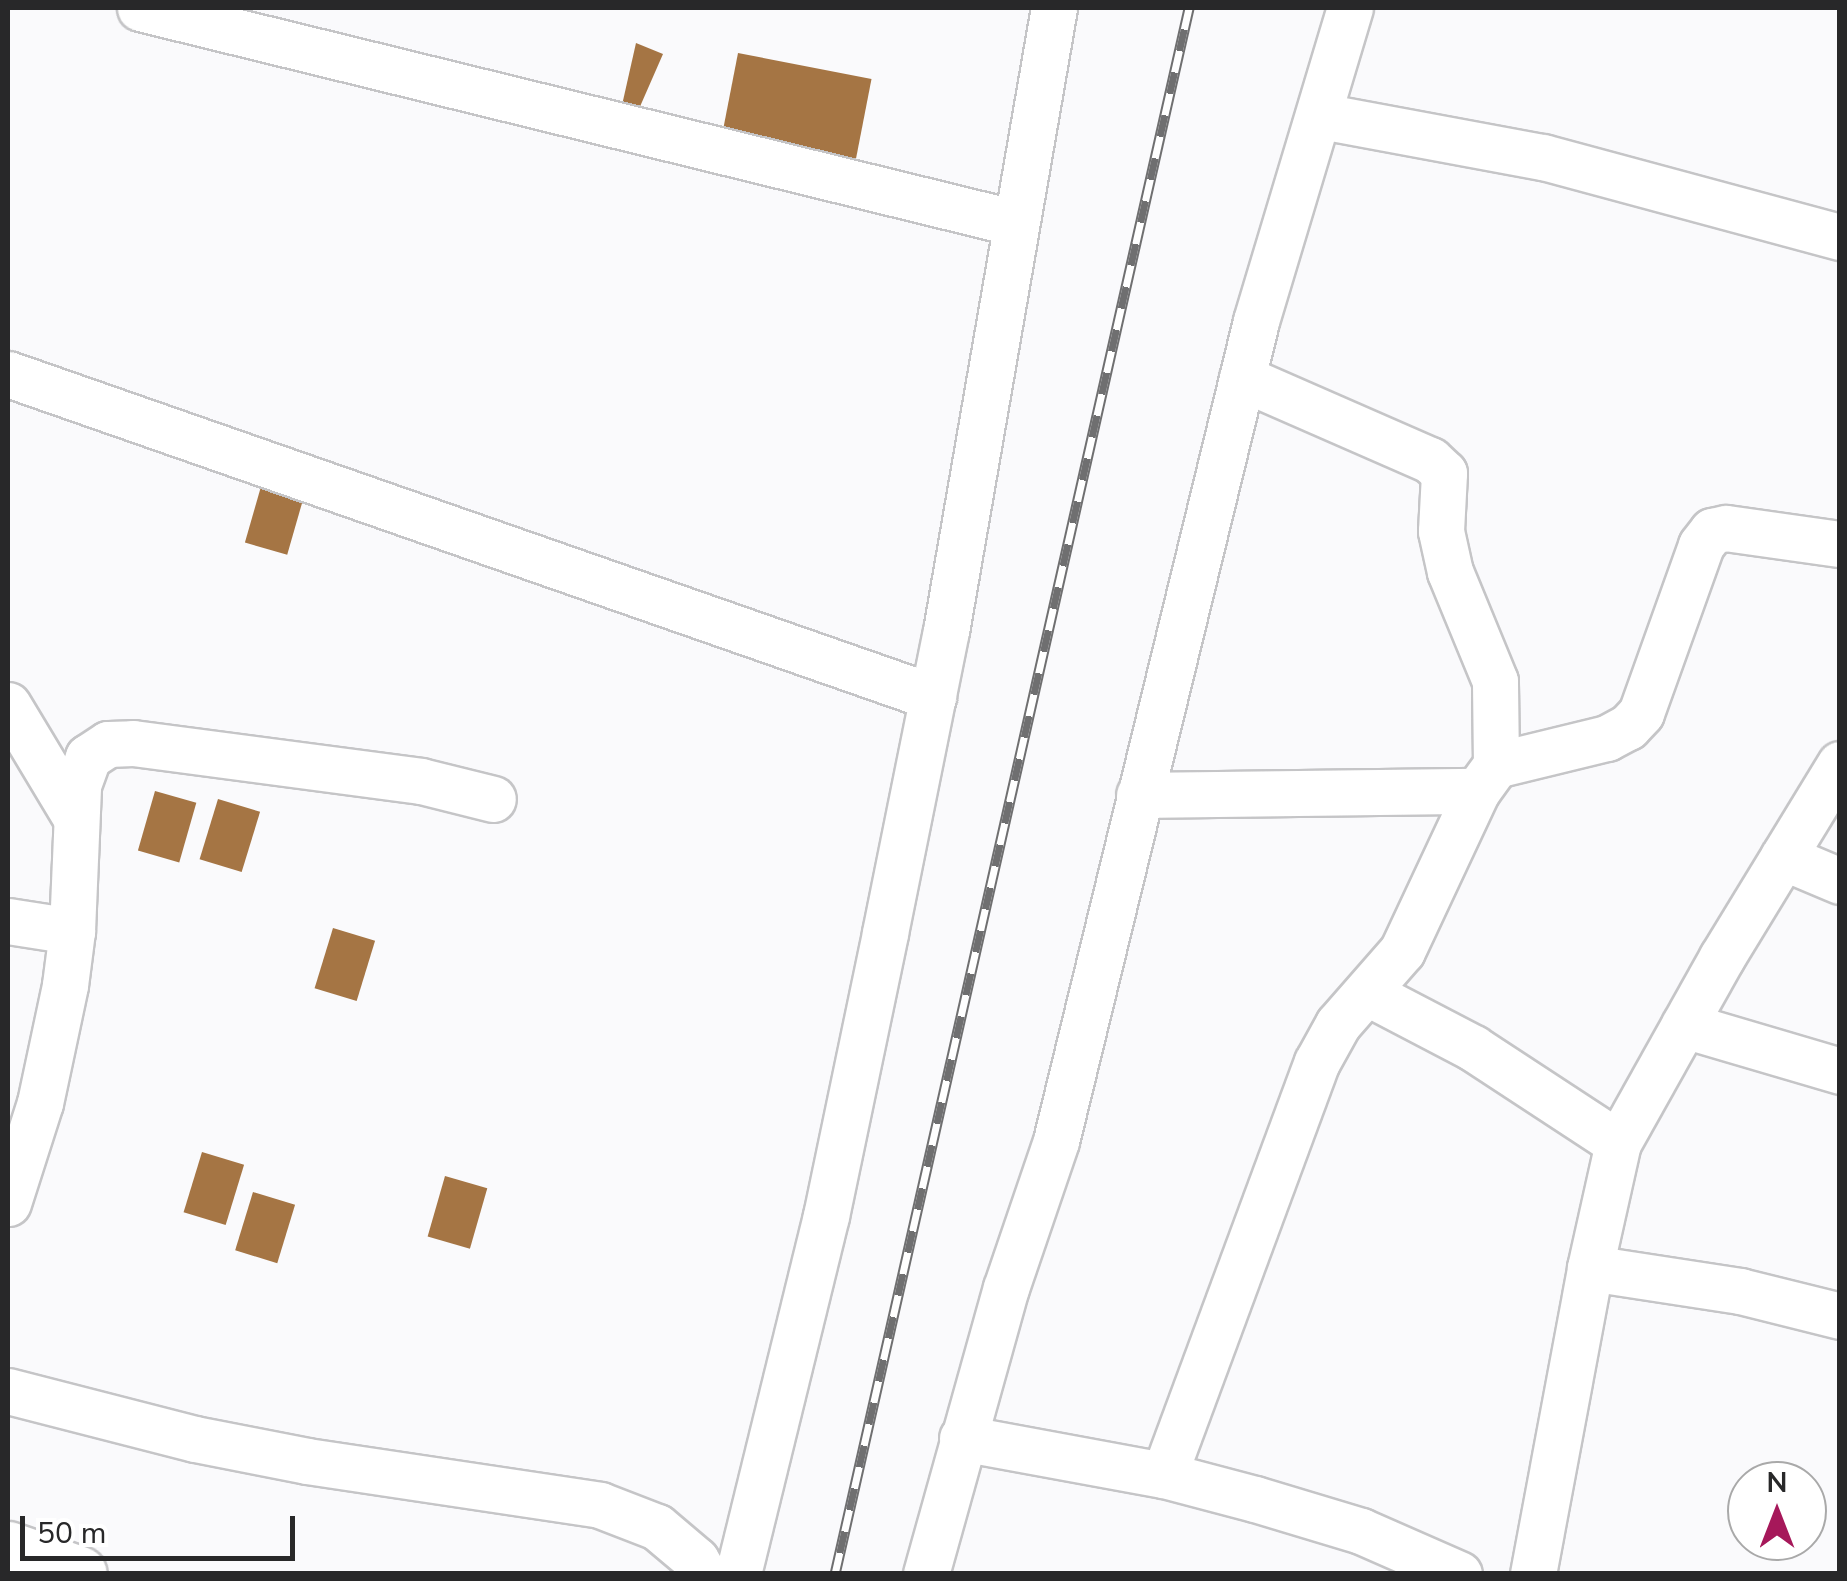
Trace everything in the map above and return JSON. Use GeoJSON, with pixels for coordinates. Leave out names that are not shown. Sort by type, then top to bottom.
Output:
{"type":"FeatureCollection","features":[{"type":"Feature","properties":{"kind":"main road"},"geometry":{"type":"LineString","coordinates":[[8,1549],[79,1574]]}},
{"type":"Feature","properties":{"kind":"street"},"geometry":{"type":"LineString","coordinates":[[140,8],[1016,223]]}},
{"type":"Feature","properties":{"kind":"street"},"geometry":{"type":"LineString","coordinates":[[738,1574],[826,1216],[933,697],[1050,8]]}},
{"type":"Feature","properties":{"kind":"street"},"geometry":{"type":"LineString","coordinates":[[926,1574],[962,1438],[1056,1141],[1242,378],[1350,8]]}},
{"type":"Feature","properties":{"kind":"street"},"geometry":{"type":"LineString","coordinates":[[1320,116],[1542,157],[1840,237]]}},
{"type":"Feature","properties":{"kind":"street"},"geometry":{"type":"LineString","coordinates":[[8,374],[933,697]]}},
{"type":"Feature","properties":{"kind":"street"},"geometry":{"type":"LineString","coordinates":[[1164,1475],[1317,1062],[1338,1024],[1368,993],[1420,920],[1486,778],[1495,681],[1450,572],[1441,531],[1444,473],[1430,460],[1242,378]]}},
{"type":"Feature","properties":{"kind":"street"},"geometry":{"type":"LineString","coordinates":[[1139,795],[1486,778],[1607,738],[1628,727],[1641,713],[1701,545],[1712,531],[1726,528],[1840,544]]}},
{"type":"Feature","properties":{"kind":"street"},"geometry":{"type":"LineString","coordinates":[[8,705],[76,818]]}},
{"type":"Feature","properties":{"kind":"street"},"geometry":{"type":"LineString","coordinates":[[8,1203],[40,1103],[72,932],[78,785],[88,757],[108,744],[133,742],[421,782],[493,799]]}},
{"type":"Feature","properties":{"kind":"street"},"geometry":{"type":"LineString","coordinates":[[1533,1574],[1590,1268],[1618,1143],[1782,857],[1840,764]]}},
{"type":"Feature","properties":{"kind":"street"},"geometry":{"type":"LineString","coordinates":[[1782,857],[1840,881]]}},
{"type":"Feature","properties":{"kind":"street"},"geometry":{"type":"LineString","coordinates":[[8,922],[72,932]]}},
{"type":"Feature","properties":{"kind":"street"},"geometry":{"type":"LineString","coordinates":[[1368,993],[1473,1048],[1618,1143]]}},
{"type":"Feature","properties":{"kind":"street"},"geometry":{"type":"LineString","coordinates":[[1684,1025],[1840,1070]]}},
{"type":"Feature","properties":{"kind":"street"},"geometry":{"type":"LineString","coordinates":[[1590,1268],[1740,1292],[1840,1316]]}},
{"type":"Feature","properties":{"kind":"street"},"geometry":{"type":"LineString","coordinates":[[8,1391],[196,1439],[308,1462],[600,1504],[658,1527],[696,1560],[704,1574]]}},
{"type":"Feature","properties":{"kind":"street"},"geometry":{"type":"LineString","coordinates":[[962,1438],[1164,1475],[1361,1530],[1459,1574]]}},
{"type":"Feature","properties":{"kind":"building"},"geometry":{"type":"Polygon","coordinates":[[[636,43],[663,54],[635,118],[620,114],[636,43]]]}},
{"type":"Feature","properties":{"kind":"building"},"geometry":{"type":"Polygon","coordinates":[[[738,53],[872,79],[855,166],[721,140],[738,53]]]}},
{"type":"Feature","properties":{"kind":"building"},"geometry":{"type":"Polygon","coordinates":[[[262,483],[304,495],[287,555],[245,543],[262,483]]]}},
{"type":"Feature","properties":{"kind":"building"},"geometry":{"type":"Polygon","coordinates":[[[155,791],[196,803],[179,862],[138,851],[155,791]]]}},
{"type":"Feature","properties":{"kind":"building"},"geometry":{"type":"Polygon","coordinates":[[[218,799],[260,812],[242,872],[200,859],[218,799]]]}},
{"type":"Feature","properties":{"kind":"building"},"geometry":{"type":"Polygon","coordinates":[[[333,928],[375,941],[357,1001],[315,988],[333,928]]]}},
{"type":"Feature","properties":{"kind":"building"},"geometry":{"type":"Polygon","coordinates":[[[202,1152],[244,1165],[226,1225],[184,1212],[202,1152]]]}},
{"type":"Feature","properties":{"kind":"building"},"geometry":{"type":"Polygon","coordinates":[[[445,1176],[487,1188],[470,1249],[428,1237],[445,1176]]]}},
{"type":"Feature","properties":{"kind":"building"},"geometry":{"type":"Polygon","coordinates":[[[253,1192],[295,1205],[277,1263],[235,1250],[253,1192]]]}},
{"type":"Feature","properties":{"kind":"railway"},"geometry":{"type":"LineString","coordinates":[[835,1574],[1189,8]]}}]}
